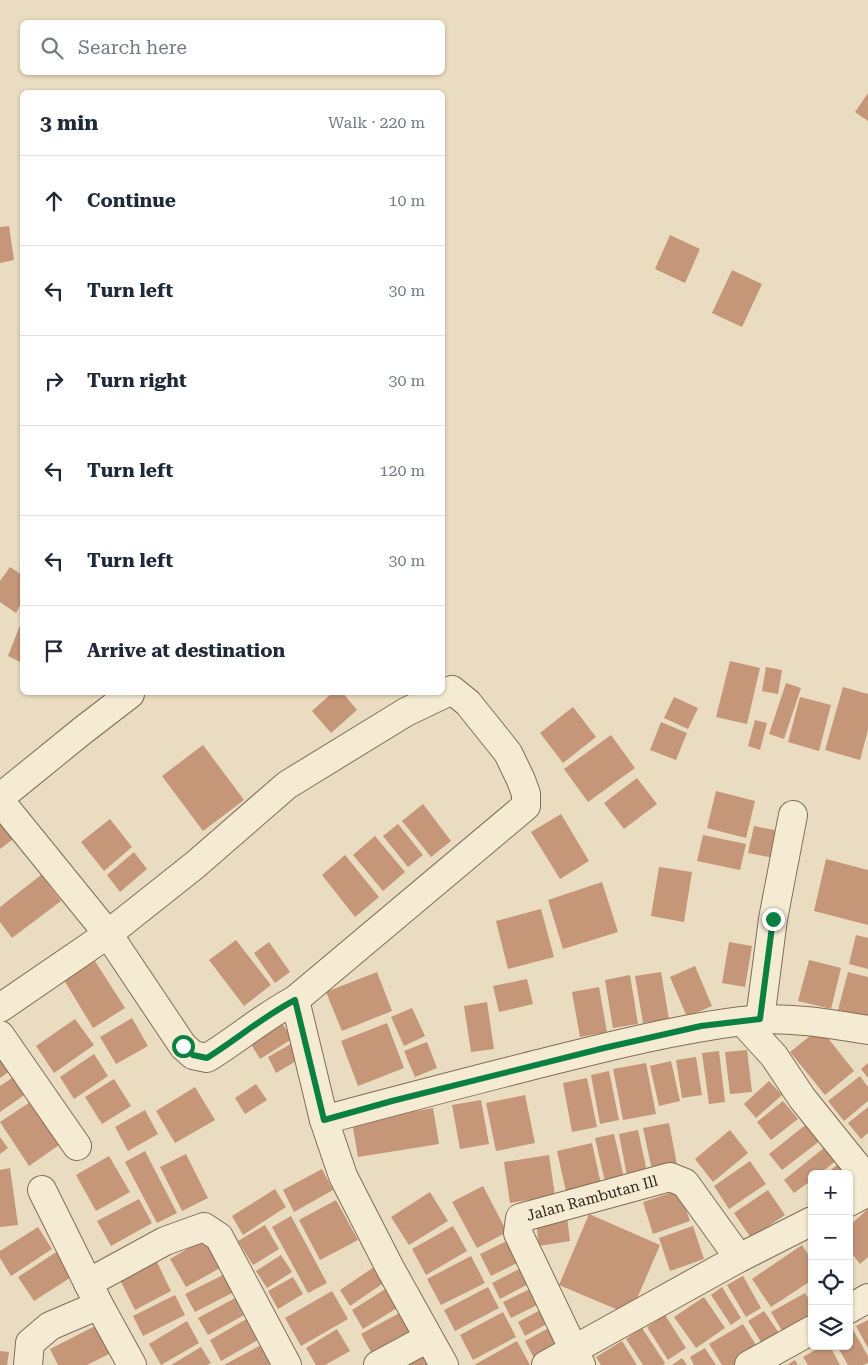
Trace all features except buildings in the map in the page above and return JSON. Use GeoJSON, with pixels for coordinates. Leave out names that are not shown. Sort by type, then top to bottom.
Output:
{"type":"FeatureCollection","features":[{"type":"Feature","properties":{"kind":"street"},"geometry":{"type":"LineString","coordinates":[[129,695],[2,796],[2,800],[5,807],[108,934],[183,1046],[193,1055],[207,1058],[295,1000],[526,806],[526,794],[522,780],[508,753],[468,703],[452,690],[445,693]]}},
{"type":"Feature","properties":{"kind":"street"},"geometry":{"type":"LineString","coordinates":[[0,1008],[108,934],[195,865],[287,786],[406,712],[442,695]]}},
{"type":"Feature","properties":{"kind":"street"},"geometry":{"type":"LineString","coordinates":[[793,815],[751,1020],[802,1098],[868,1180]]}},
{"type":"Feature","properties":{"kind":"street"},"geometry":{"type":"LineString","coordinates":[[295,1000],[324,1120],[343,1176],[390,1268],[444,1365]]}},
{"type":"Feature","properties":{"kind":"street"},"geometry":{"type":"LineString","coordinates":[[324,1120],[402,1098],[701,1026],[751,1020],[809,1022],[868,1030]]}},
{"type":"Feature","properties":{"kind":"street"},"geometry":{"type":"LineString","coordinates":[[0,1035],[77,1146]]}},
{"type":"Feature","properties":{"kind":"street","name":"Jalan Rambutan Ill"},"geometry":{"type":"LineString","coordinates":[[577,1358],[518,1232],[520,1218],[670,1177],[685,1183],[739,1258]]}},
{"type":"Feature","properties":{"kind":"street"},"geometry":{"type":"LineString","coordinates":[[42,1190],[93,1294],[132,1365]]}},
{"type":"Feature","properties":{"kind":"street"},"geometry":{"type":"LineString","coordinates":[[853,1200],[868,1192]]}},
{"type":"Feature","properties":{"kind":"street"},"geometry":{"type":"LineString","coordinates":[[546,1365],[577,1358],[739,1258],[808,1223]]}},
{"type":"Feature","properties":{"kind":"street"},"geometry":{"type":"LineString","coordinates":[[28,1365],[30,1343],[50,1326],[165,1241],[204,1227],[219,1237],[287,1365]]}},
{"type":"Feature","properties":{"kind":"street"},"geometry":{"type":"LineString","coordinates":[[853,1307],[868,1298]]}},
{"type":"Feature","properties":{"kind":"street"},"geometry":{"type":"LineString","coordinates":[[749,1365],[808,1332]]}},
{"type":"Feature","properties":{"kind":"street"},"geometry":{"type":"LineString","coordinates":[[378,1365],[428,1338]]}},
{"type":"Feature","properties":{"kind":"route"},"geometry":{"type":"LineString","coordinates":[[183,1046],[193,1055],[207,1058],[295,1000],[324,1120],[604,1048],[701,1026],[760,1019],[773,919]]}}]}
